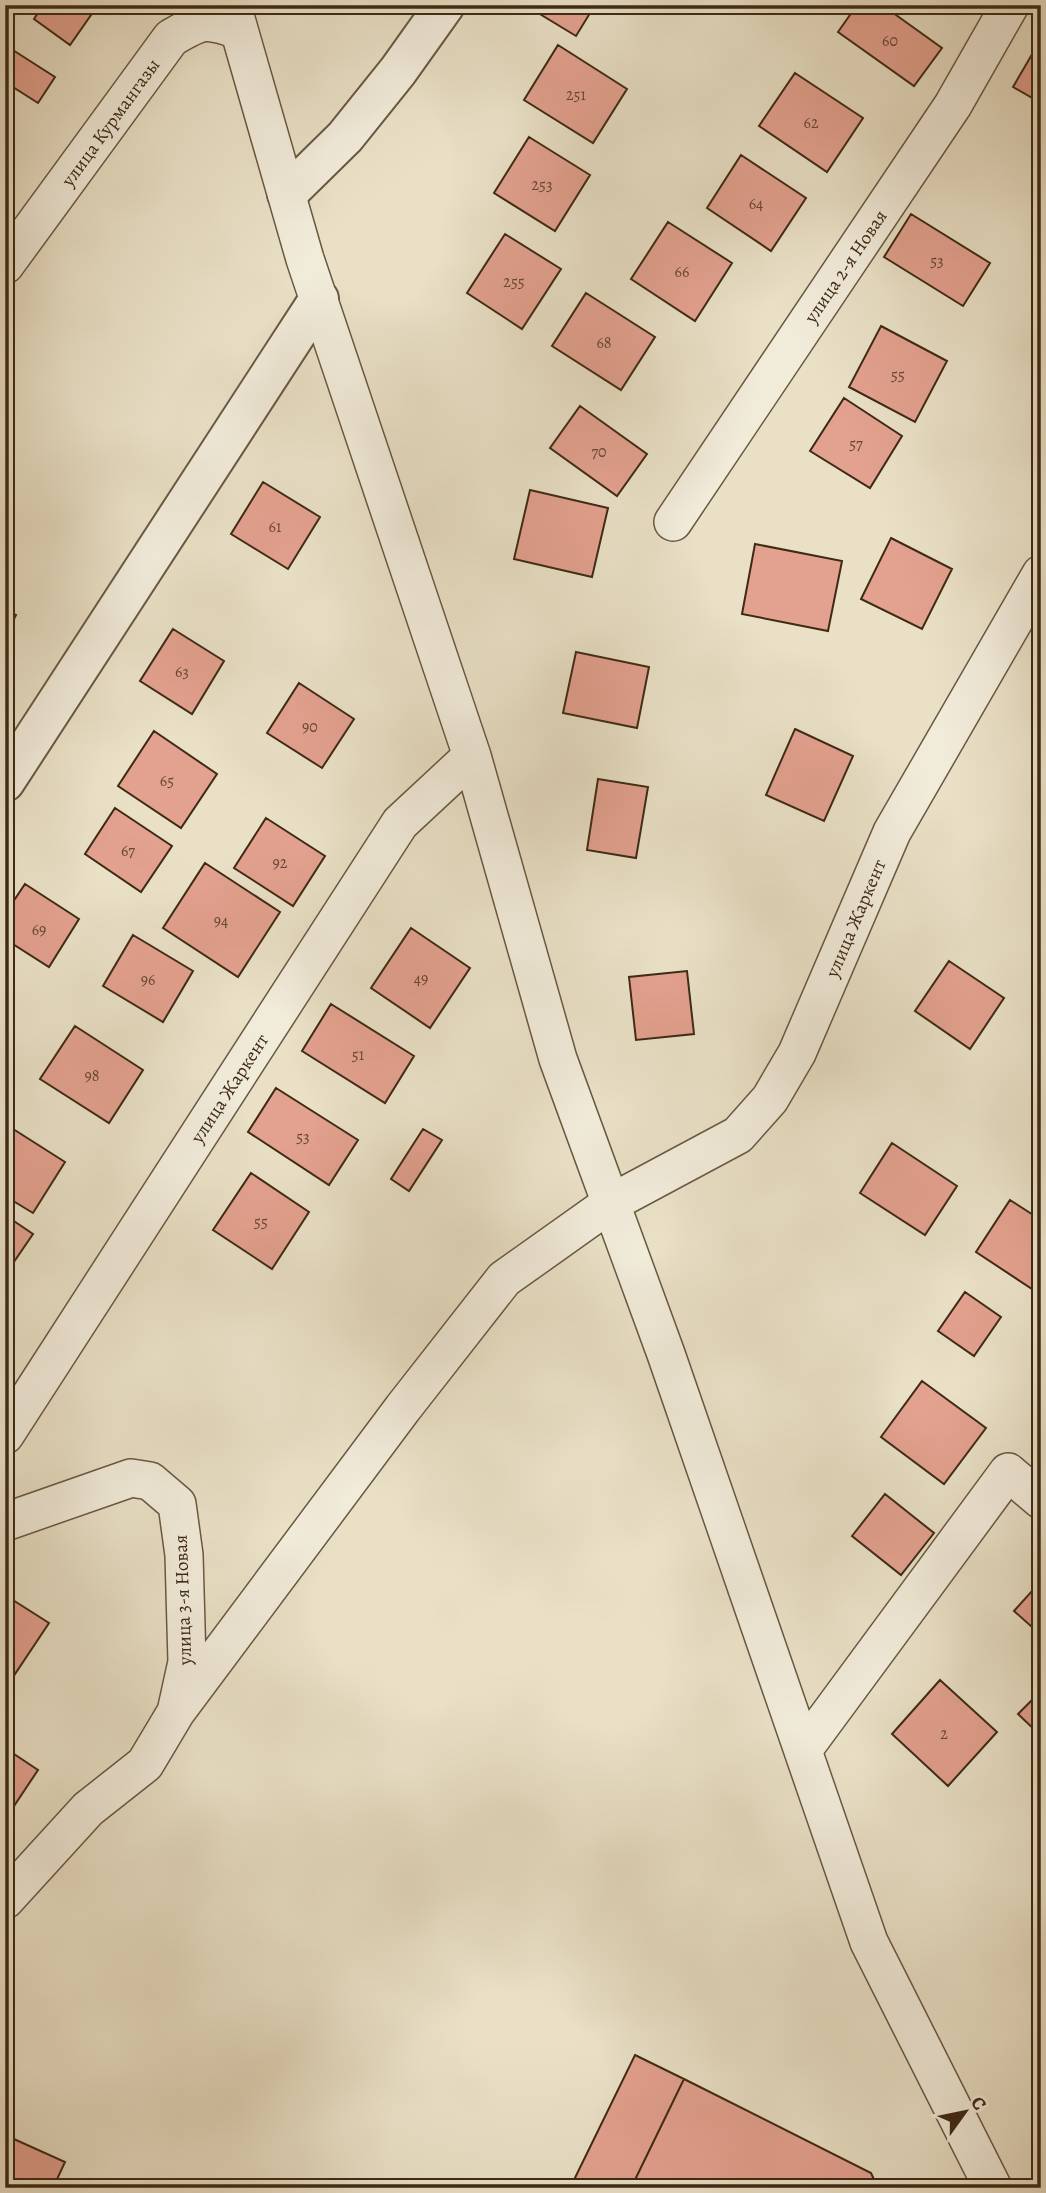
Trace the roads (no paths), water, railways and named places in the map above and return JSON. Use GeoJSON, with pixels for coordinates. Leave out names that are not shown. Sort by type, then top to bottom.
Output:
{"type":"FeatureCollection","features":[{"type":"Feature","properties":{"kind":"street"},"geometry":{"type":"LineString","coordinates":[[287,194],[345,137],[398,71],[445,5]]}},
{"type":"Feature","properties":{"kind":"street","name":"улица 2-я Новая"},"geometry":{"type":"LineString","coordinates":[[673,522],[953,105],[1010,5]]}},
{"type":"Feature","properties":{"kind":"street"},"geometry":{"type":"LineString","coordinates":[[235,18],[319,299],[472,757],[558,1059],[667,1354],[869,1942],[993,2188]]}},
{"type":"Feature","properties":{"kind":"street","name":"улица Курмангазы"},"geometry":{"type":"LineString","coordinates":[[5,265],[171,38],[200,21],[220,24],[235,18]]}},
{"type":"Feature","properties":{"kind":"street"},"geometry":{"type":"LineString","coordinates":[[5,782],[319,299]]}},
{"type":"Feature","properties":{"kind":"street","name":"улица Жаркент"},"geometry":{"type":"LineString","coordinates":[[176,1712],[403,1408],[504,1279],[611,1203],[738,1135],[770,1099],[797,1053],[892,832],[1041,574]]}},
{"type":"Feature","properties":{"kind":"street","name":"улица Жаркент"},"geometry":{"type":"LineString","coordinates":[[5,1435],[400,824],[472,757]]}},
{"type":"Feature","properties":{"kind":"street"},"geometry":{"type":"LineString","coordinates":[[803,1750],[1008,1472],[1041,1500]]}},
{"type":"Feature","properties":{"kind":"street","name":"улица 3-я Новая"},"geometry":{"type":"LineString","coordinates":[[5,1522],[131,1478],[150,1481],[177,1504],[184,1555],[187,1662],[176,1712],[145,1765],[88,1809],[5,1900]]}}]}
